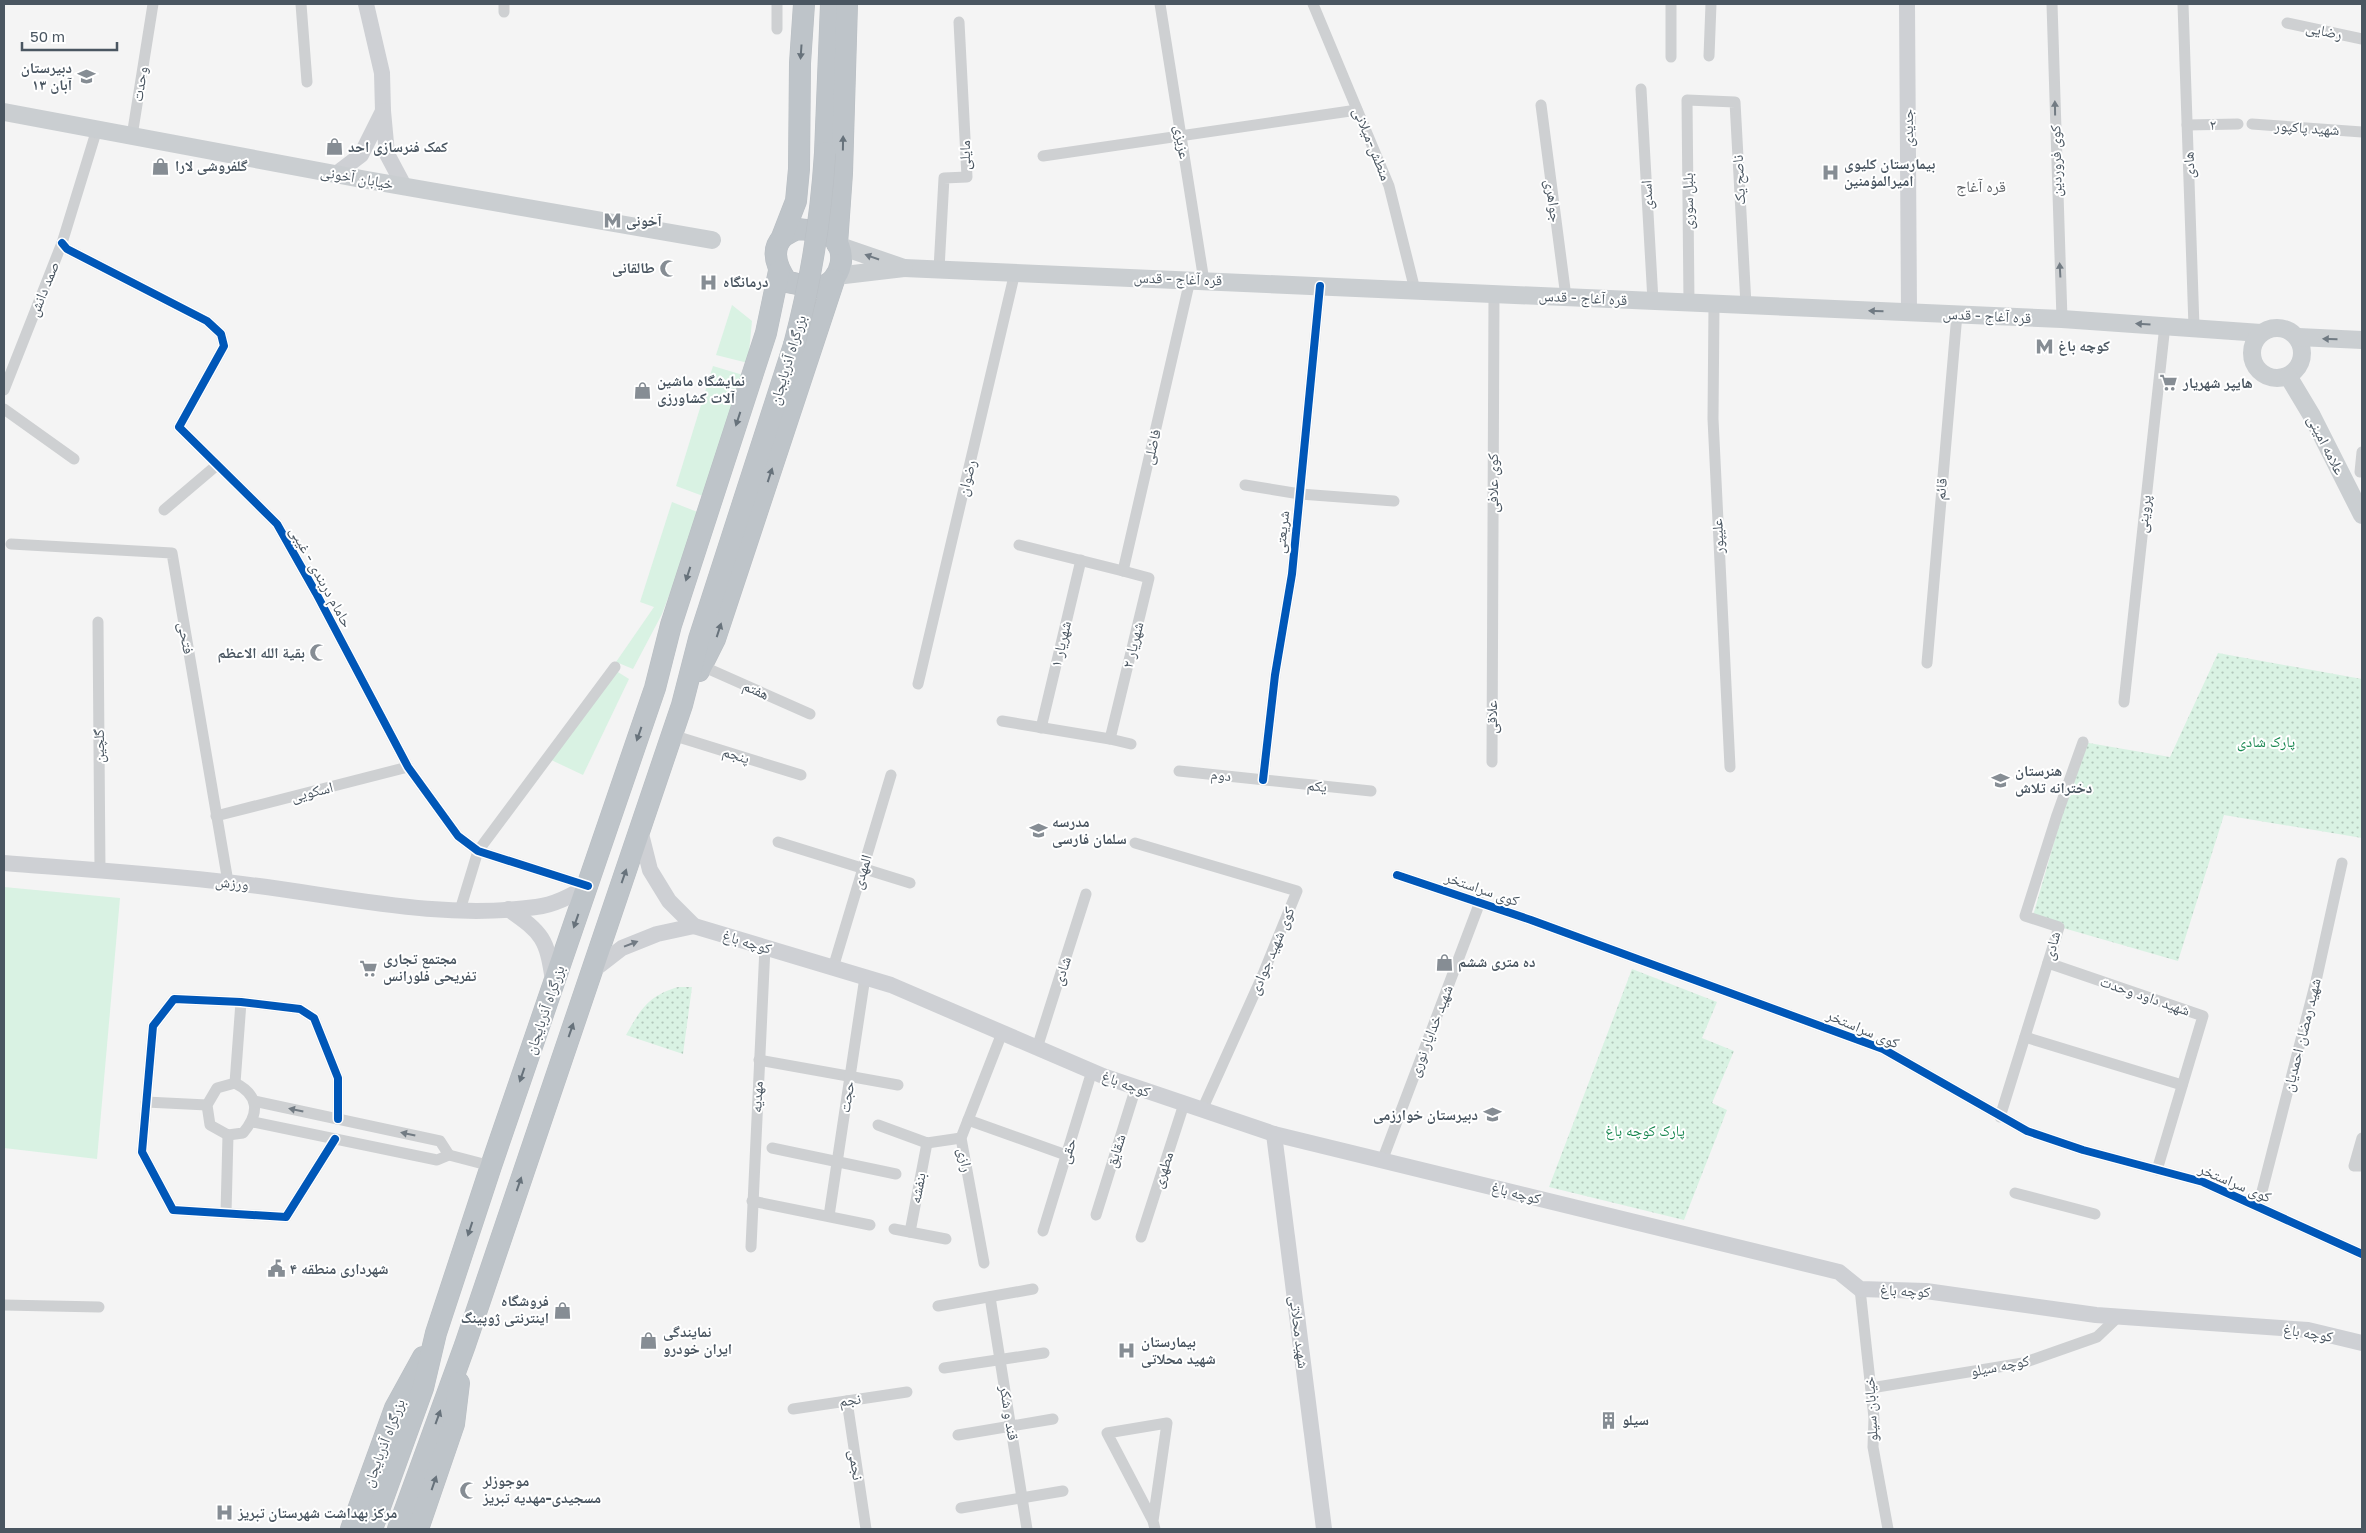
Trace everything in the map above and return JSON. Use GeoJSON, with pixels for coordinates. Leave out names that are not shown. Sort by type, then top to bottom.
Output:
{"type":"FeatureCollection","features":[{"type":"Feature","properties":{"kind":"highway"},"geometry":{"type":"LineString","coordinates":[[804,4],[800,63],[799,169],[796,201],[776,252],[777,268],[788,282],[818,287],[835,278],[842,264],[839,245],[847,4]]}},
{"type":"Feature","properties":{"kind":"highway","name":"بزرگراه آذربایجان"},"geometry":{"type":"LineString","coordinates":[[818,4],[818,152]]}},
{"type":"Feature","properties":{"kind":"highway","name":"بزرگراه آذربایجان"},"geometry":{"type":"LineString","coordinates":[[682,705],[715,639],[788,342],[792,304],[802,255],[808,206],[818,152],[831,4]]}},
{"type":"Feature","properties":{"kind":"highway"},"geometry":{"type":"LineString","coordinates":[[799,169],[806,182],[819,188],[833,184],[842,172]]}},
{"type":"Feature","properties":{"kind":"highway"},"geometry":{"type":"LineString","coordinates":[[782,238],[797,229],[828,234],[839,245]]}},
{"type":"Feature","properties":{"kind":"highway","name":"بزرگراه آذربایجان"},"geometry":{"type":"LineString","coordinates":[[398,1529],[465,1345],[682,705],[699,639],[788,342],[780,271]]}},
{"type":"Feature","properties":{"kind":"highway","name":"بزرگراه آذربایجان"},"geometry":{"type":"LineString","coordinates":[[372,1529],[423,1388],[436,1333],[491,1166],[655,688],[685,635],[788,342],[835,278]]}},
{"type":"Feature","properties":{"kind":"highway","name":"بزرگراه آذربایجان"},"geometry":{"type":"LineString","coordinates":[[351,1529],[395,1408],[436,1333]]}},
{"type":"Feature","properties":{"kind":"highway","name":"بزرگراه آذربایجان"},"geometry":{"type":"LineString","coordinates":[[418,1529],[454,1424],[465,1345]]}},
{"type":"Feature","properties":{"kind":"main road"},"geometry":{"type":"LineString","coordinates":[[366,4],[382,73],[386,154],[404,186]]}},
{"type":"Feature","properties":{"kind":"main road","name":"جدیدی"},"geometry":{"type":"LineString","coordinates":[[1907,4],[1909,312]]}},
{"type":"Feature","properties":{"kind":"main road"},"geometry":{"type":"LineString","coordinates":[[336,174],[361,155],[383,111]]}},
{"type":"Feature","properties":{"kind":"main road","name":"خیابان آخونی"},"geometry":{"type":"LineString","coordinates":[[4,112],[336,174],[712,240]]}},
{"type":"Feature","properties":{"kind":"main road"},"geometry":{"type":"LineString","coordinates":[[839,245],[904,268]]}},
{"type":"Feature","properties":{"kind":"main road"},"geometry":{"type":"LineString","coordinates":[[835,278],[904,268]]}},
{"type":"Feature","properties":{"kind":"main road","name":"قره آغاج - قدس"},"geometry":{"type":"LineString","coordinates":[[904,268],[2062,319],[2261,333]]}},
{"type":"Feature","properties":{"kind":"main road"},"geometry":{"type":"LineString","coordinates":[[2298,337],[2303,351],[2299,366],[2288,376],[2273,378],[2259,371],[2252,358],[2253,344],[2261,333],[2274,327],[2287,329],[2298,337],[2362,340]]}},
{"type":"Feature","properties":{"kind":"main road","name":"علامه امینی"},"geometry":{"type":"LineString","coordinates":[[2288,376],[2312,416],[2362,515]]}},
{"type":"Feature","properties":{"kind":"main road"},"geometry":{"type":"LineString","coordinates":[[640,830],[650,870],[669,901],[694,926]]}},
{"type":"Feature","properties":{"kind":"main road","name":"ورزش"},"geometry":{"type":"LineString","coordinates":[[4,863],[228,882],[422,908],[460,910],[537,907],[567,898],[588,886]]}},
{"type":"Feature","properties":{"kind":"main road"},"geometry":{"type":"LineString","coordinates":[[508,909],[541,934],[548,948],[554,985]]}},
{"type":"Feature","properties":{"kind":"main road"},"geometry":{"type":"LineString","coordinates":[[591,972],[622,948],[657,934],[694,926]]}},
{"type":"Feature","properties":{"kind":"main road","name":"کوچه باغ"},"geometry":{"type":"LineString","coordinates":[[694,926],[891,985],[1092,1071],[1274,1134],[1839,1272],[1860,1288],[1926,1291],[2016,1305],[2118,1317],[2308,1330],[2362,1343]]}},
{"type":"Feature","properties":{"kind":"main road","name":"شهید محلاتی"},"geometry":{"type":"LineString","coordinates":[[1274,1134],[1324,1529]]}},
{"type":"Feature","properties":{"kind":"street","name":"وحدت"},"geometry":{"type":"LineString","coordinates":[[132,136],[153,4]]}},
{"type":"Feature","properties":{"kind":"street"},"geometry":{"type":"LineString","coordinates":[[301,4],[307,82]]}},
{"type":"Feature","properties":{"kind":"street"},"geometry":{"type":"LineString","coordinates":[[777,4],[777,29]]}},
{"type":"Feature","properties":{"kind":"street","name":"عزیزی"},"geometry":{"type":"LineString","coordinates":[[1160,4],[1181,136],[1197,280]]}},
{"type":"Feature","properties":{"kind":"street","name":"منطش-میلانی"},"geometry":{"type":"LineString","coordinates":[[1313,4],[1389,186],[1415,290]]}},
{"type":"Feature","properties":{"kind":"street"},"geometry":{"type":"LineString","coordinates":[[1671,4],[1671,57]]}},
{"type":"Feature","properties":{"kind":"street"},"geometry":{"type":"LineString","coordinates":[[1709,56],[1711,4]]}},
{"type":"Feature","properties":{"kind":"street","name":"کوی فروردین"},"geometry":{"type":"LineString","coordinates":[[2052,4],[2062,319]]}},
{"type":"Feature","properties":{"kind":"street","name":"هادی"},"geometry":{"type":"LineString","coordinates":[[2183,4],[2194,327]]}},
{"type":"Feature","properties":{"kind":"street","name":"مایلی"},"geometry":{"type":"LineString","coordinates":[[939,269],[944,178],[967,177],[959,22]]}},
{"type":"Feature","properties":{"kind":"street","name":"رضایی"},"geometry":{"type":"LineString","coordinates":[[2287,23],[2362,39]]}},
{"type":"Feature","properties":{"kind":"street","name":"اسدی"},"geometry":{"type":"LineString","coordinates":[[1641,90],[1653,301]]}},
{"type":"Feature","properties":{"kind":"street","name":"بلبل سوری"},"geometry":{"type":"LineString","coordinates":[[1687,100],[1689,303]]}},
{"type":"Feature","properties":{"kind":"street","name":"ناصح یک"},"geometry":{"type":"LineString","coordinates":[[1687,100],[1735,102],[1746,305]]}},
{"type":"Feature","properties":{"kind":"street","name":"جواهری"},"geometry":{"type":"LineString","coordinates":[[1540,106],[1566,297]]}},
{"type":"Feature","properties":{"kind":"street"},"geometry":{"type":"LineString","coordinates":[[1043,156],[1357,110]]}},
{"type":"Feature","properties":{"kind":"street","name":"۲"},"geometry":{"type":"LineString","coordinates":[[2187,125],[2238,124]]}},
{"type":"Feature","properties":{"kind":"street","name":"شهید پاکپور"},"geometry":{"type":"LineString","coordinates":[[2252,124],[2362,132]]}},
{"type":"Feature","properties":{"kind":"street","name":"صمد دانش"},"geometry":{"type":"LineString","coordinates":[[4,390],[62,243],[97,129]]}},
{"type":"Feature","properties":{"kind":"street","name":"حامام دربندی - غیبی"},"geometry":{"type":"LineString","coordinates":[[62,243],[67,249],[207,321],[221,334],[224,346],[179,427],[276,524],[316,593],[408,767],[458,836],[478,850],[588,886]]}},
{"type":"Feature","properties":{"kind":"street","name":"رضوان"},"geometry":{"type":"LineString","coordinates":[[918,684],[1015,272]]}},
{"type":"Feature","properties":{"kind":"street","name":"فاضلی"},"geometry":{"type":"LineString","coordinates":[[1123,571],[1197,280]]}},
{"type":"Feature","properties":{"kind":"street","name":"شریعتی"},"geometry":{"type":"LineString","coordinates":[[1263,780],[1275,675],[1292,574],[1320,286]]}},
{"type":"Feature","properties":{"kind":"street","name":"کوی علافی"},"geometry":{"type":"LineString","coordinates":[[1492,673],[1494,293]]}},
{"type":"Feature","properties":{"kind":"street","name":"علیپور"},"geometry":{"type":"LineString","coordinates":[[1714,304],[1713,419],[1730,767]]}},
{"type":"Feature","properties":{"kind":"street","name":"قائم"},"geometry":{"type":"LineString","coordinates":[[1927,664],[1957,314]]}},
{"type":"Feature","properties":{"kind":"street","name":"پروینی"},"geometry":{"type":"LineString","coordinates":[[2124,702],[2165,325]]}},
{"type":"Feature","properties":{"kind":"street"},"geometry":{"type":"LineString","coordinates":[[4,409],[74,459]]}},
{"type":"Feature","properties":{"kind":"street"},"geometry":{"type":"LineString","coordinates":[[2360,472],[2362,452]]}},
{"type":"Feature","properties":{"kind":"street"},"geometry":{"type":"LineString","coordinates":[[164,510],[217,466]]}},
{"type":"Feature","properties":{"kind":"street"},"geometry":{"type":"LineString","coordinates":[[1245,486],[1300,494],[1394,501]]}},
{"type":"Feature","properties":{"kind":"street","name":"فتحی"},"geometry":{"type":"LineString","coordinates":[[11,544],[172,552],[228,882]]}},
{"type":"Feature","properties":{"kind":"street"},"geometry":{"type":"LineString","coordinates":[[1019,545],[1123,571]]}},
{"type":"Feature","properties":{"kind":"street","name":"شهریار ۱"},"geometry":{"type":"LineString","coordinates":[[1041,728],[1081,560]]}},
{"type":"Feature","properties":{"kind":"street","name":"شهریار ۲"},"geometry":{"type":"LineString","coordinates":[[1110,739],[1149,578],[1123,571]]}},
{"type":"Feature","properties":{"kind":"street","name":"گلچین"},"geometry":{"type":"LineString","coordinates":[[98,622],[100,871]]}},
{"type":"Feature","properties":{"kind":"street","name":"هفتم"},"geometry":{"type":"LineString","coordinates":[[702,666],[810,714]]}},
{"type":"Feature","properties":{"kind":"street"},"geometry":{"type":"LineString","coordinates":[[460,910],[478,850],[615,667]]}},
{"type":"Feature","properties":{"kind":"street","name":"علاقی"},"geometry":{"type":"LineString","coordinates":[[1492,673],[1492,762]]}},
{"type":"Feature","properties":{"kind":"street"},"geometry":{"type":"LineString","coordinates":[[1002,721],[1131,744]]}},
{"type":"Feature","properties":{"kind":"street","name":"پنجم"},"geometry":{"type":"LineString","coordinates":[[672,735],[801,775]]}},
{"type":"Feature","properties":{"kind":"street","name":"شادی"},"geometry":{"type":"LineString","coordinates":[[2000,1117],[2059,927],[2025,916],[2057,815],[2083,742]]}},
{"type":"Feature","properties":{"kind":"street","name":"اسکویی"},"geometry":{"type":"LineString","coordinates":[[216,816],[408,767]]}},
{"type":"Feature","properties":{"kind":"street","name":"دوم"},"geometry":{"type":"LineString","coordinates":[[1178,771],[1263,780]]}},
{"type":"Feature","properties":{"kind":"street","name":"المهدی"},"geometry":{"type":"LineString","coordinates":[[833,968],[892,776]]}},
{"type":"Feature","properties":{"kind":"street","name":"یکم"},"geometry":{"type":"LineString","coordinates":[[1263,780],[1371,792]]}},
{"type":"Feature","properties":{"kind":"street"},"geometry":{"type":"LineString","coordinates":[[778,842],[910,883]]}},
{"type":"Feature","properties":{"kind":"street","name":"کوی شهید جوادی"},"geometry":{"type":"LineString","coordinates":[[1135,842],[1297,891],[1261,979],[1202,1110]]}},
{"type":"Feature","properties":{"kind":"street","name":"شهید رمضان احمدیان"},"geometry":{"type":"LineString","coordinates":[[2258,1207],[2316,981],[2342,863]]}},
{"type":"Feature","properties":{"kind":"street","name":"کوی سراستخر"},"geometry":{"type":"LineString","coordinates":[[1397,875],[1480,902],[1883,1049],[2027,1131],[2204,1182],[2362,1254]]}},
{"type":"Feature","properties":{"kind":"street","name":"شادی"},"geometry":{"type":"LineString","coordinates":[[1038,1048],[1086,894]]}},
{"type":"Feature","properties":{"kind":"street","name":"شهید خدایار نوری"},"geometry":{"type":"LineString","coordinates":[[1382,1160],[1480,902]]}},
{"type":"Feature","properties":{"kind":"street","name":"مهدیه"},"geometry":{"type":"LineString","coordinates":[[751,1246],[765,947]]}},
{"type":"Feature","properties":{"kind":"street","name":"شهید داود وحدت"},"geometry":{"type":"LineString","coordinates":[[2048,963],[2203,1016],[2157,1170]]}},
{"type":"Feature","properties":{"kind":"street","name":"حجت"},"geometry":{"type":"LineString","coordinates":[[829,1216],[865,978]]}},
{"type":"Feature","properties":{"kind":"street"},"geometry":{"type":"LineString","coordinates":[[335,1139],[286,1217],[173,1210],[142,1152],[152,1026],[174,999],[241,1002],[300,1009],[314,1018],[338,1078],[338,1119]]}},
{"type":"Feature","properties":{"kind":"street"},"geometry":{"type":"LineString","coordinates":[[235,1083],[241,1002]]}},
{"type":"Feature","properties":{"kind":"street","name":"رازی"},"geometry":{"type":"LineString","coordinates":[[984,1263],[961,1138],[1002,1032]]}},
{"type":"Feature","properties":{"kind":"street"},"geometry":{"type":"LineString","coordinates":[[2025,1037],[2182,1085]]}},
{"type":"Feature","properties":{"kind":"street"},"geometry":{"type":"LineString","coordinates":[[759,1060],[898,1085]]}},
{"type":"Feature","properties":{"kind":"street","name":"حقی"},"geometry":{"type":"LineString","coordinates":[[1043,1231],[1092,1071]]}},
{"type":"Feature","properties":{"kind":"street"},"geometry":{"type":"LineString","coordinates":[[235,1083],[247,1089],[254,1101],[252,1122],[243,1133],[228,1135],[210,1125],[207,1105],[217,1088],[235,1083]]}},
{"type":"Feature","properties":{"kind":"street","name":"شقایق"},"geometry":{"type":"LineString","coordinates":[[1096,1215],[1136,1087]]}},
{"type":"Feature","properties":{"kind":"street"},"geometry":{"type":"LineString","coordinates":[[254,1101],[440,1141],[449,1155]]}},
{"type":"Feature","properties":{"kind":"street"},"geometry":{"type":"LineString","coordinates":[[146,1102],[207,1105]]}},
{"type":"Feature","properties":{"kind":"street","name":"مطهری"},"geometry":{"type":"LineString","coordinates":[[1141,1237],[1184,1104]]}},
{"type":"Feature","properties":{"kind":"street"},"geometry":{"type":"LineString","coordinates":[[968,1120],[1066,1155]]}},
{"type":"Feature","properties":{"kind":"street"},"geometry":{"type":"LineString","coordinates":[[252,1122],[437,1160],[449,1155],[491,1166]]}},
{"type":"Feature","properties":{"kind":"street"},"geometry":{"type":"LineString","coordinates":[[878,1125],[927,1143],[961,1138]]}},
{"type":"Feature","properties":{"kind":"street"},"geometry":{"type":"LineString","coordinates":[[226,1213],[228,1135]]}},
{"type":"Feature","properties":{"kind":"street"},"geometry":{"type":"LineString","coordinates":[[2362,1138],[2354,1166],[2362,1166]]}},
{"type":"Feature","properties":{"kind":"street","name":"بنفشه"},"geometry":{"type":"LineString","coordinates":[[910,1232],[927,1143]]}},
{"type":"Feature","properties":{"kind":"street"},"geometry":{"type":"LineString","coordinates":[[772,1148],[896,1174]]}},
{"type":"Feature","properties":{"kind":"street"},"geometry":{"type":"LineString","coordinates":[[2015,1193],[2096,1214]]}},
{"type":"Feature","properties":{"kind":"street"},"geometry":{"type":"LineString","coordinates":[[752,1201],[870,1225]]}},
{"type":"Feature","properties":{"kind":"street"},"geometry":{"type":"LineString","coordinates":[[894,1230],[946,1239]]}},
{"type":"Feature","properties":{"kind":"street","name":"خیابان سیلو"},"geometry":{"type":"LineString","coordinates":[[1860,1288],[1874,1418],[1873,1447],[1888,1529]]}},
{"type":"Feature","properties":{"kind":"street"},"geometry":{"type":"LineString","coordinates":[[938,1306],[1033,1289]]}},
{"type":"Feature","properties":{"kind":"street","name":"قند و شکر"},"geometry":{"type":"LineString","coordinates":[[990,1297],[1027,1529]]}},
{"type":"Feature","properties":{"kind":"street"},"geometry":{"type":"LineString","coordinates":[[4,1305],[98,1307]]}},
{"type":"Feature","properties":{"kind":"street","name":"کوچه سیلو"},"geometry":{"type":"LineString","coordinates":[[1871,1388],[2023,1363],[2098,1338],[2118,1317]]}},
{"type":"Feature","properties":{"kind":"street"},"geometry":{"type":"LineString","coordinates":[[944,1368],[1044,1353]]}},
{"type":"Feature","properties":{"kind":"street","name":"نجم"},"geometry":{"type":"LineString","coordinates":[[793,1408],[907,1392]]}},
{"type":"Feature","properties":{"kind":"street","name":"نجمی"},"geometry":{"type":"LineString","coordinates":[[847,1401],[866,1529]]}},
{"type":"Feature","properties":{"kind":"street"},"geometry":{"type":"LineString","coordinates":[[958,1435],[1053,1419]]}},
{"type":"Feature","properties":{"kind":"street"},"geometry":{"type":"LineString","coordinates":[[1167,1424],[1154,1525],[1135,1486],[1107,1433],[1167,1424]]}},
{"type":"Feature","properties":{"kind":"street"},"geometry":{"type":"LineString","coordinates":[[961,1508],[1063,1491]]}},
{"type":"Feature","properties":{"kind":"green space"},"geometry":{"type":"Polygon","coordinates":[[[732,305],[752,321],[748,363],[716,355],[732,305]]]}},
{"type":"Feature","properties":{"kind":"green space"},"geometry":{"type":"Polygon","coordinates":[[[713,366],[743,375],[703,496],[676,486],[713,366]]]}},
{"type":"Feature","properties":{"kind":"green space"},"geometry":{"type":"Polygon","coordinates":[[[672,502],[700,513],[662,614],[633,669],[616,662],[654,607],[640,602],[672,502]]]}},
{"type":"Feature","properties":{"kind":"green space","name":"پارک شادی"},"geometry":{"type":"Polygon","coordinates":[[[2218,653],[2362,679],[2362,838],[2224,815],[2178,961],[2032,919],[2083,742],[2170,757],[2218,653]]]}},
{"type":"Feature","properties":{"kind":"green space"},"geometry":{"type":"Polygon","coordinates":[[[613,669],[629,679],[583,775],[547,758],[613,669]]]}},
{"type":"Feature","properties":{"kind":"green space"},"geometry":{"type":"Polygon","coordinates":[[[4,887],[120,898],[97,1159],[4,1148],[4,887]]]}},
{"type":"Feature","properties":{"kind":"green space","name":"پارک کوچه باغ"},"geometry":{"type":"Polygon","coordinates":[[[1632,969],[1717,1002],[1702,1038],[1734,1051],[1712,1103],[1727,1110],[1684,1220],[1549,1187],[1632,969]]]}},
{"type":"Feature","properties":{"kind":"green space"},"geometry":{"type":"Polygon","coordinates":[[[678,987],[692,987],[683,1054],[626,1035],[641,1011],[652,999],[678,987]]]}},
{"type":"Feature","properties":{"kind":"cycle path"},"geometry":{"type":"LineString","coordinates":[[62,243],[67,249],[207,321],[221,334],[224,346],[179,427],[277,524],[316,593],[408,767],[458,836],[478,851],[588,886]]}},
{"type":"Feature","properties":{"kind":"cycle path"},"geometry":{"type":"LineString","coordinates":[[1263,780],[1275,675],[1292,574],[1320,286]]}},
{"type":"Feature","properties":{"kind":"cycle path"},"geometry":{"type":"LineString","coordinates":[[1397,875],[1531,920],[1883,1049],[2027,1131],[2083,1150],[2203,1182],[2362,1254]]}},
{"type":"Feature","properties":{"kind":"cycle path"},"geometry":{"type":"LineString","coordinates":[[335,1139],[286,1217],[173,1210],[142,1152],[153,1026],[174,999],[241,1002],[300,1009],[314,1018],[338,1078],[338,1119]]}},
{"type":"Feature","properties":{"kind":"place","name":"دبیرستان ۱۳ آبان"},"geometry":{"type":"Point","coordinates":[86,77]}},
{"type":"Feature","properties":{"kind":"place","name":"کمک فنرسازی احد"},"geometry":{"type":"Point","coordinates":[334,147]}},
{"type":"Feature","properties":{"kind":"place","name":"گلفروشی لارا"},"geometry":{"type":"Point","coordinates":[161,166]}},
{"type":"Feature","properties":{"kind":"place","name":"بیمارستان کلیوی امیرالمؤمنین"},"geometry":{"type":"Point","coordinates":[1830,173]}},
{"type":"Feature","properties":{"kind":"place","name":"آخونی"},"geometry":{"type":"Point","coordinates":[612,221]}},
{"type":"Feature","properties":{"kind":"place","name":"طالقانی"},"geometry":{"type":"Point","coordinates":[669,268]}},
{"type":"Feature","properties":{"kind":"place","name":"درمانگاه"},"geometry":{"type":"Point","coordinates":[709,282]}},
{"type":"Feature","properties":{"kind":"place","name":"کوچه باغ"},"geometry":{"type":"Point","coordinates":[2044,346]}},
{"type":"Feature","properties":{"kind":"place","name":"هایپر شهریار"},"geometry":{"type":"Point","coordinates":[2169,383]}},
{"type":"Feature","properties":{"kind":"place","name":"نمایشگاه ماشین آلات کشاورزی"},"geometry":{"type":"Point","coordinates":[643,390]}},
{"type":"Feature","properties":{"kind":"place","name":"بقیة الله الاعظم"},"geometry":{"type":"Point","coordinates":[319,653]}},
{"type":"Feature","properties":{"kind":"place","name":"هنرستان دخترانه تلاش"},"geometry":{"type":"Point","coordinates":[2001,780]}},
{"type":"Feature","properties":{"kind":"place","name":"مدرسه سلمان فارسی"},"geometry":{"type":"Point","coordinates":[1038,831]}},
{"type":"Feature","properties":{"kind":"place","name":"ده متری ششم"},"geometry":{"type":"Point","coordinates":[1444,962]}},
{"type":"Feature","properties":{"kind":"place","name":"مجتمع تجاری تفریحی فلورانس"},"geometry":{"type":"Point","coordinates":[369,968]}},
{"type":"Feature","properties":{"kind":"place","name":"دبیرستان خوارزمی"},"geometry":{"type":"Point","coordinates":[1492,1115]}},
{"type":"Feature","properties":{"kind":"place","name":"شهرداری منطقه ۴"},"geometry":{"type":"Point","coordinates":[276,1269]}},
{"type":"Feature","properties":{"kind":"place","name":"فروشگاه اینترنتی ژوپینگ"},"geometry":{"type":"Point","coordinates":[563,1310]}},
{"type":"Feature","properties":{"kind":"place","name":"نمایندگی ایران خودرو"},"geometry":{"type":"Point","coordinates":[649,1341]}},
{"type":"Feature","properties":{"kind":"place","name":"بیمارستان شهید محلاتی"},"geometry":{"type":"Point","coordinates":[1127,1351]}},
{"type":"Feature","properties":{"kind":"place","name":"سیلو"},"geometry":{"type":"Point","coordinates":[1608,1420]}},
{"type":"Feature","properties":{"kind":"place","name":"موجوزلر مسجیدی-مهدیه تبریز"},"geometry":{"type":"Point","coordinates":[469,1490]}},
{"type":"Feature","properties":{"kind":"place","name":"مرکز بهداشت شهرستان تبریز"},"geometry":{"type":"Point","coordinates":[224,1513]}},
{"type":"Feature","properties":{"kind":"district","name":"قره آغاج"},"geometry":{"type":"Point","coordinates":[1981,186]}}]}
